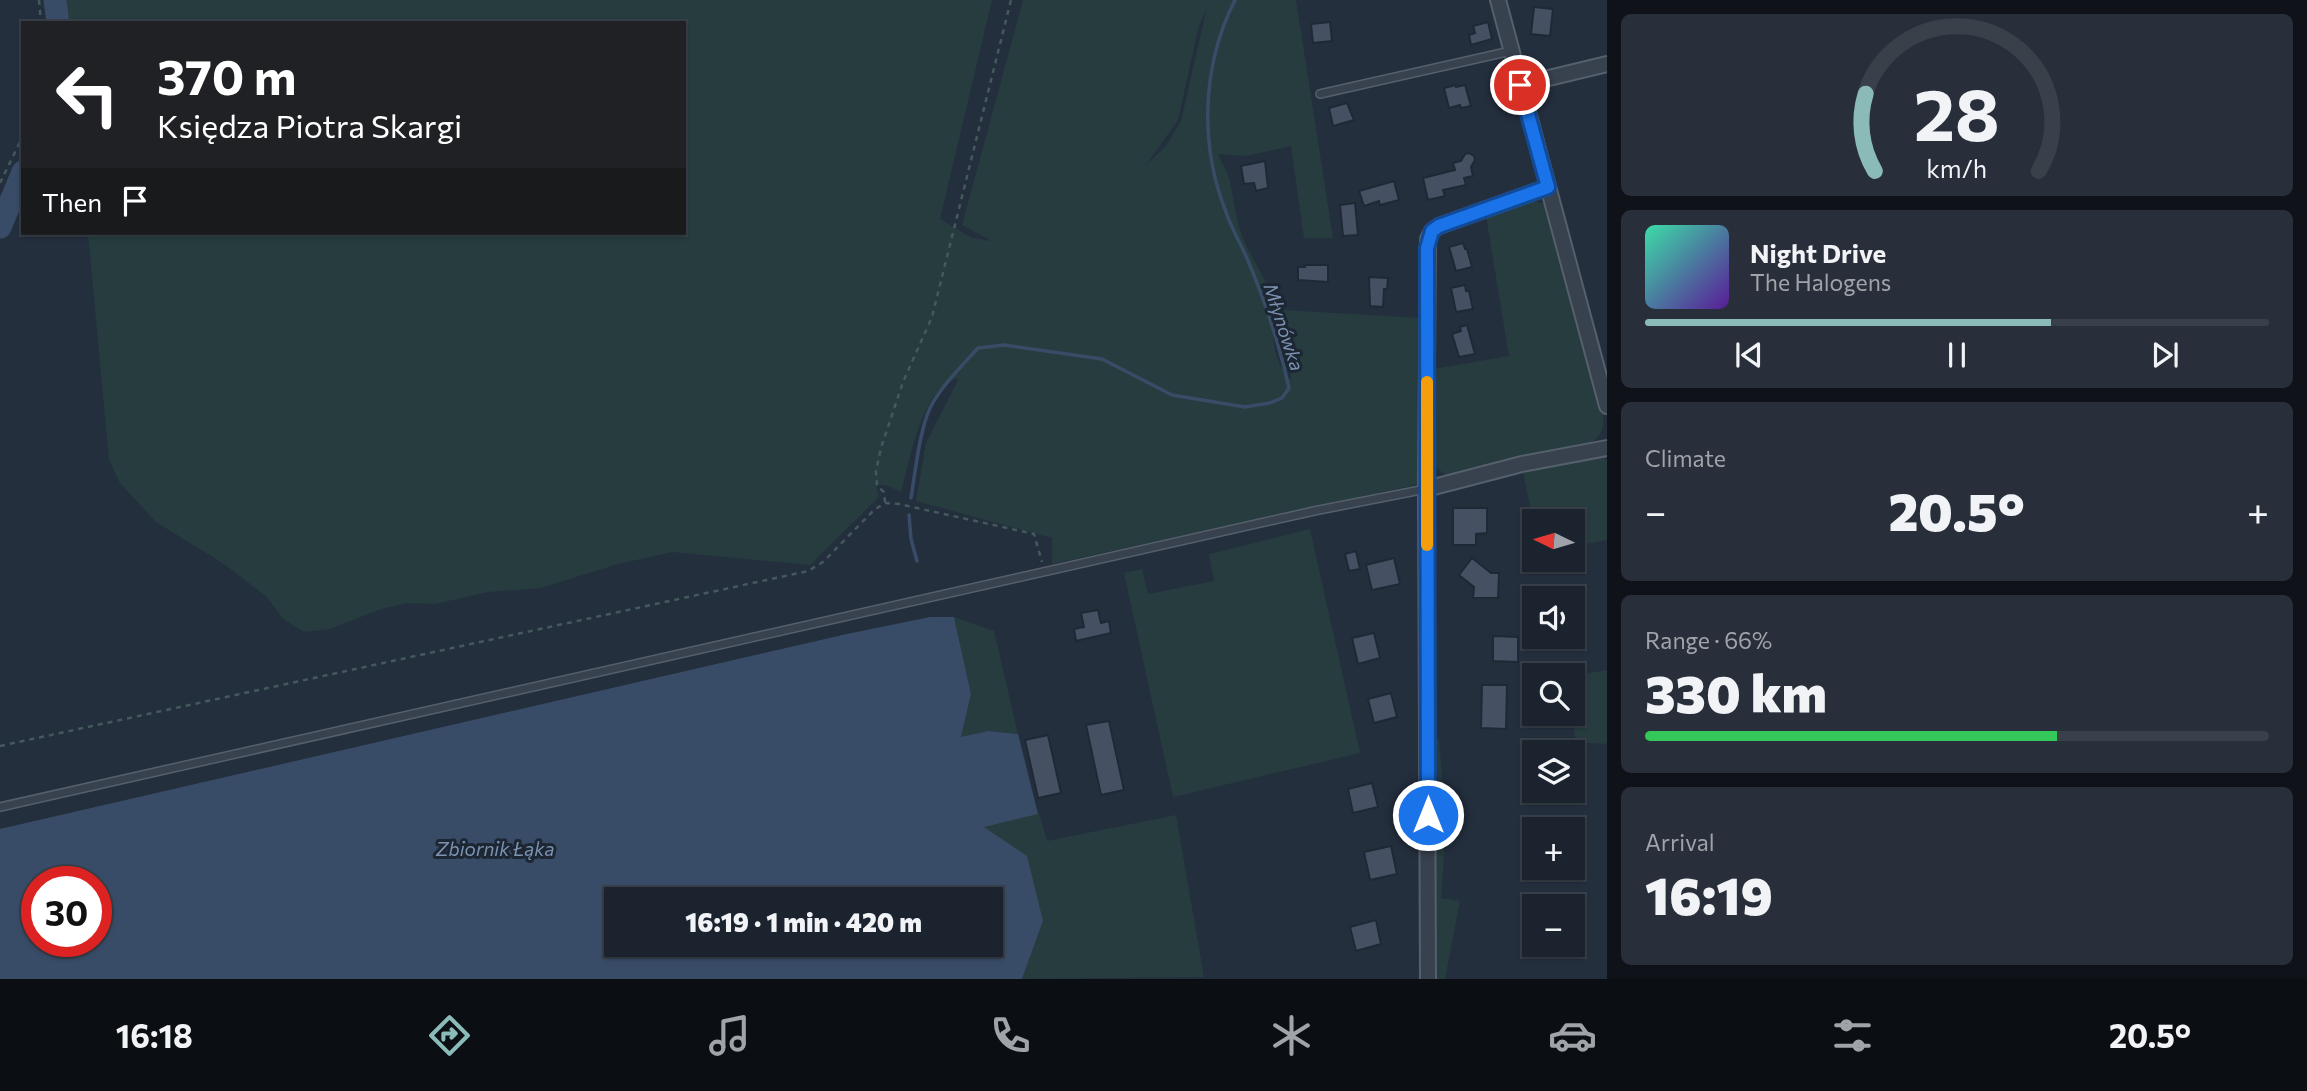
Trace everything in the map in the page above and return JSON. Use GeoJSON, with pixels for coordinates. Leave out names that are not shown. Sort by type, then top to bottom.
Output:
{"type":"FeatureCollection","features":[{"type":"Feature","properties":{"kind":"street"},"geometry":{"type":"LineString","coordinates":[[1498,0],[1607,406]]}},
{"type":"Feature","properties":{"kind":"street"},"geometry":{"type":"LineString","coordinates":[[1520,85],[1607,64]]}},
{"type":"Feature","properties":{"kind":"street"},"geometry":{"type":"LineString","coordinates":[[1428,979],[1428,239],[1432,231],[1439,226],[1548,187]]}},
{"type":"Feature","properties":{"kind":"street"},"geometry":{"type":"LineString","coordinates":[[1426,489],[1522,464],[1607,448]]}},
{"type":"Feature","properties":{"kind":"lane"},"geometry":{"type":"LineString","coordinates":[[1320,94],[1511,51]]}},
{"type":"Feature","properties":{"kind":"lane"},"geometry":{"type":"LineString","coordinates":[[0,807],[1044,572],[1426,489]]}},
{"type":"Feature","properties":{"kind":"path"},"geometry":{"type":"LineString","coordinates":[[38,0],[41,21]]}},
{"type":"Feature","properties":{"kind":"path"},"geometry":{"type":"LineString","coordinates":[[885,503],[884,492],[877,486],[876,471],[881,448],[903,382],[932,317],[1011,0]]}},
{"type":"Feature","properties":{"kind":"path"},"geometry":{"type":"LineString","coordinates":[[0,183],[21,140]]}},
{"type":"Feature","properties":{"kind":"path"},"geometry":{"type":"LineString","coordinates":[[0,746],[808,570],[823,562],[874,510],[885,503],[899,503],[1034,534],[1044,572]]}},
{"type":"Feature","properties":{"kind":"green space"},"geometry":{"type":"Polygon","coordinates":[[[67,0],[992,0],[940,219],[972,238],[992,241],[962,225],[1023,0],[1296,0],[1333,238],[1304,238],[1291,146],[1246,156],[1218,154],[1229,178],[1242,236],[1269,291],[1278,360],[1291,380],[1283,310],[1421,318],[1420,484],[1052,564],[1052,538],[916,501],[926,443],[959,378],[946,384],[927,409],[901,492],[876,484],[879,497],[810,565],[673,552],[618,564],[541,588],[488,592],[435,604],[407,603],[381,609],[330,629],[304,632],[282,618],[267,597],[224,564],[156,522],[120,483],[109,460],[88,235],[686,235],[686,21],[69,21],[67,0]],[[1207,7],[1198,29],[1178,120],[1146,165],[1166,146],[1181,121],[1207,7]]]}},
{"type":"Feature","properties":{"kind":"green space"},"geometry":{"type":"Polygon","coordinates":[[[1529,200],[1546,204],[1603,411],[1602,428],[1598,437],[1583,447],[1448,477],[1436,467],[1433,454],[1433,369],[1509,356],[1486,216],[1529,200]]]}},
{"type":"Feature","properties":{"kind":"green space"},"geometry":{"type":"Polygon","coordinates":[[[1601,456],[1607,460],[1607,540],[1586,544],[1586,509],[1531,509],[1523,472],[1601,456]]]}},
{"type":"Feature","properties":{"kind":"green space"},"geometry":{"type":"Polygon","coordinates":[[[1310,529],[1360,753],[1173,797],[1124,573],[1142,569],[1148,594],[1214,581],[1209,554],[1310,529]]]}},
{"type":"Feature","properties":{"kind":"green space"},"geometry":{"type":"Polygon","coordinates":[[[954,617],[994,631],[1018,734],[988,731],[961,738],[971,694],[954,617]]]}},
{"type":"Feature","properties":{"kind":"green space"},"geometry":{"type":"Polygon","coordinates":[[[1607,670],[1607,744],[1576,740],[1573,726],[1585,726],[1585,674],[1607,670]]]}},
{"type":"Feature","properties":{"kind":"green space"},"geometry":{"type":"Polygon","coordinates":[[[1432,739],[1439,739],[1446,830],[1441,898],[1460,901],[1445,979],[1435,979],[1432,739]]]}},
{"type":"Feature","properties":{"kind":"green space"},"geometry":{"type":"Polygon","coordinates":[[[1039,813],[1047,841],[1176,815],[1204,977],[1022,979],[1043,921],[984,826],[1039,813]]]}},
{"type":"Feature","properties":{"kind":"water","name":"Zbiornik Łąka"},"geometry":{"type":"Polygon","coordinates":[[[930,617],[954,617],[971,694],[961,737],[988,731],[1018,734],[1038,814],[984,827],[1027,856],[1043,921],[1022,979],[0,979],[0,829],[847,634],[930,617]]]}},
{"type":"Feature","properties":{"kind":"building"},"geometry":{"type":"Polygon","coordinates":[[[1534,7],[1553,9],[1550,36],[1531,34],[1534,7]]]}},
{"type":"Feature","properties":{"kind":"building"},"geometry":{"type":"Polygon","coordinates":[[[1330,22],[1332,41],[1313,43],[1311,24],[1330,22]]]}},
{"type":"Feature","properties":{"kind":"building"},"geometry":{"type":"Polygon","coordinates":[[[1488,22],[1492,39],[1471,45],[1469,35],[1475,33],[1473,26],[1488,22]]]}},
{"type":"Feature","properties":{"kind":"building"},"geometry":{"type":"Polygon","coordinates":[[[1465,85],[1471,106],[1449,108],[1444,88],[1465,85]]]}},
{"type":"Feature","properties":{"kind":"building"},"geometry":{"type":"Polygon","coordinates":[[[1347,103],[1354,120],[1333,126],[1329,108],[1347,103]]]}},
{"type":"Feature","properties":{"kind":"building"},"geometry":{"type":"Polygon","coordinates":[[[1469,153],[1475,160],[1471,167],[1473,176],[1464,178],[1466,185],[1443,190],[1445,196],[1428,200],[1423,178],[1455,170],[1453,163],[1461,161],[1465,154],[1469,153]]]}},
{"type":"Feature","properties":{"kind":"building"},"geometry":{"type":"Polygon","coordinates":[[[1265,161],[1268,188],[1256,191],[1254,183],[1244,184],[1241,166],[1265,161]]]}},
{"type":"Feature","properties":{"kind":"building"},"geometry":{"type":"Polygon","coordinates":[[[1394,181],[1399,200],[1380,205],[1379,201],[1364,206],[1359,191],[1394,181]]]}},
{"type":"Feature","properties":{"kind":"building"},"geometry":{"type":"Polygon","coordinates":[[[1355,203],[1358,235],[1343,236],[1340,205],[1355,203]]]}},
{"type":"Feature","properties":{"kind":"building"},"geometry":{"type":"Polygon","coordinates":[[[1463,243],[1472,267],[1456,271],[1449,247],[1463,243]]]}},
{"type":"Feature","properties":{"kind":"building"},"geometry":{"type":"Polygon","coordinates":[[[1304,265],[1328,265],[1328,282],[1298,280],[1298,267],[1305,267],[1304,265]]]}},
{"type":"Feature","properties":{"kind":"building"},"geometry":{"type":"Polygon","coordinates":[[[1369,277],[1388,278],[1383,307],[1370,306],[1369,277]]]}},
{"type":"Feature","properties":{"kind":"building"},"geometry":{"type":"Polygon","coordinates":[[[1465,285],[1473,309],[1456,312],[1451,288],[1465,285]]]}},
{"type":"Feature","properties":{"kind":"building"},"geometry":{"type":"Polygon","coordinates":[[[1467,325],[1475,354],[1459,357],[1452,334],[1467,325]]]}},
{"type":"Feature","properties":{"kind":"building"},"geometry":{"type":"Polygon","coordinates":[[[1453,508],[1487,508],[1487,533],[1476,534],[1476,545],[1453,545],[1453,508]]]}},
{"type":"Feature","properties":{"kind":"building"},"geometry":{"type":"Polygon","coordinates":[[[1356,551],[1360,569],[1349,571],[1345,554],[1356,551]]]}},
{"type":"Feature","properties":{"kind":"building"},"geometry":{"type":"Polygon","coordinates":[[[1394,558],[1400,584],[1372,590],[1366,565],[1394,558]]]}},
{"type":"Feature","properties":{"kind":"building"},"geometry":{"type":"Polygon","coordinates":[[[1472,558],[1491,573],[1499,573],[1498,598],[1473,598],[1474,587],[1459,575],[1472,558]]]}},
{"type":"Feature","properties":{"kind":"building"},"geometry":{"type":"Polygon","coordinates":[[[1098,610],[1101,623],[1109,621],[1111,633],[1076,641],[1074,629],[1084,627],[1081,613],[1098,610]]]}},
{"type":"Feature","properties":{"kind":"building"},"geometry":{"type":"Polygon","coordinates":[[[1374,633],[1380,658],[1358,664],[1352,638],[1374,633]]]}},
{"type":"Feature","properties":{"kind":"building"},"geometry":{"type":"Polygon","coordinates":[[[1493,636],[1518,637],[1518,662],[1493,661],[1493,636]]]}},
{"type":"Feature","properties":{"kind":"building"},"geometry":{"type":"Polygon","coordinates":[[[1482,685],[1507,685],[1506,729],[1481,728],[1482,685]]]}},
{"type":"Feature","properties":{"kind":"building"},"geometry":{"type":"Polygon","coordinates":[[[1391,693],[1397,717],[1374,723],[1368,699],[1391,693]]]}},
{"type":"Feature","properties":{"kind":"building"},"geometry":{"type":"Polygon","coordinates":[[[1109,721],[1124,790],[1101,795],[1086,725],[1109,721]]]}},
{"type":"Feature","properties":{"kind":"building"},"geometry":{"type":"Polygon","coordinates":[[[1048,735],[1061,793],[1038,798],[1025,740],[1048,735]]]}},
{"type":"Feature","properties":{"kind":"building"},"geometry":{"type":"Polygon","coordinates":[[[1372,783],[1378,807],[1353,813],[1348,789],[1372,783]]]}},
{"type":"Feature","properties":{"kind":"building"},"geometry":{"type":"Polygon","coordinates":[[[1391,846],[1397,874],[1370,880],[1364,852],[1391,846]]]}},
{"type":"Feature","properties":{"kind":"building"},"geometry":{"type":"Polygon","coordinates":[[[1376,920],[1381,944],[1356,951],[1350,927],[1376,920]]]}},
{"type":"Feature","properties":{"kind":"waterway"},"geometry":{"type":"LineString","coordinates":[[55,0],[58,21]]}},
{"type":"Feature","properties":{"kind":"waterway","name":"Młynówka"},"geometry":{"type":"LineString","coordinates":[[911,498],[921,439],[930,408],[946,384],[978,348],[1004,345],[1102,359],[1172,395],[1245,407],[1282,398],[1289,388],[1270,320],[1253,272],[1228,218],[1211,159],[1208,132],[1211,78],[1216,51],[1235,0]]}},
{"type":"Feature","properties":{"kind":"waterway"},"geometry":{"type":"LineString","coordinates":[[0,227],[21,177]]}},
{"type":"Feature","properties":{"kind":"waterway","name":"Młynówka"},"geometry":{"type":"LineString","coordinates":[[909,515],[911,539],[917,561]]}},
{"type":"Feature","properties":{"kind":"slow traffic"},"geometry":{"type":"LineString","coordinates":[[1427,382],[1427,545]]}},
{"type":"Feature","properties":{"kind":"route"},"geometry":{"type":"LineString","coordinates":[[1428,815],[1428,239],[1432,231],[1439,226],[1548,187],[1520,85]]}}]}
